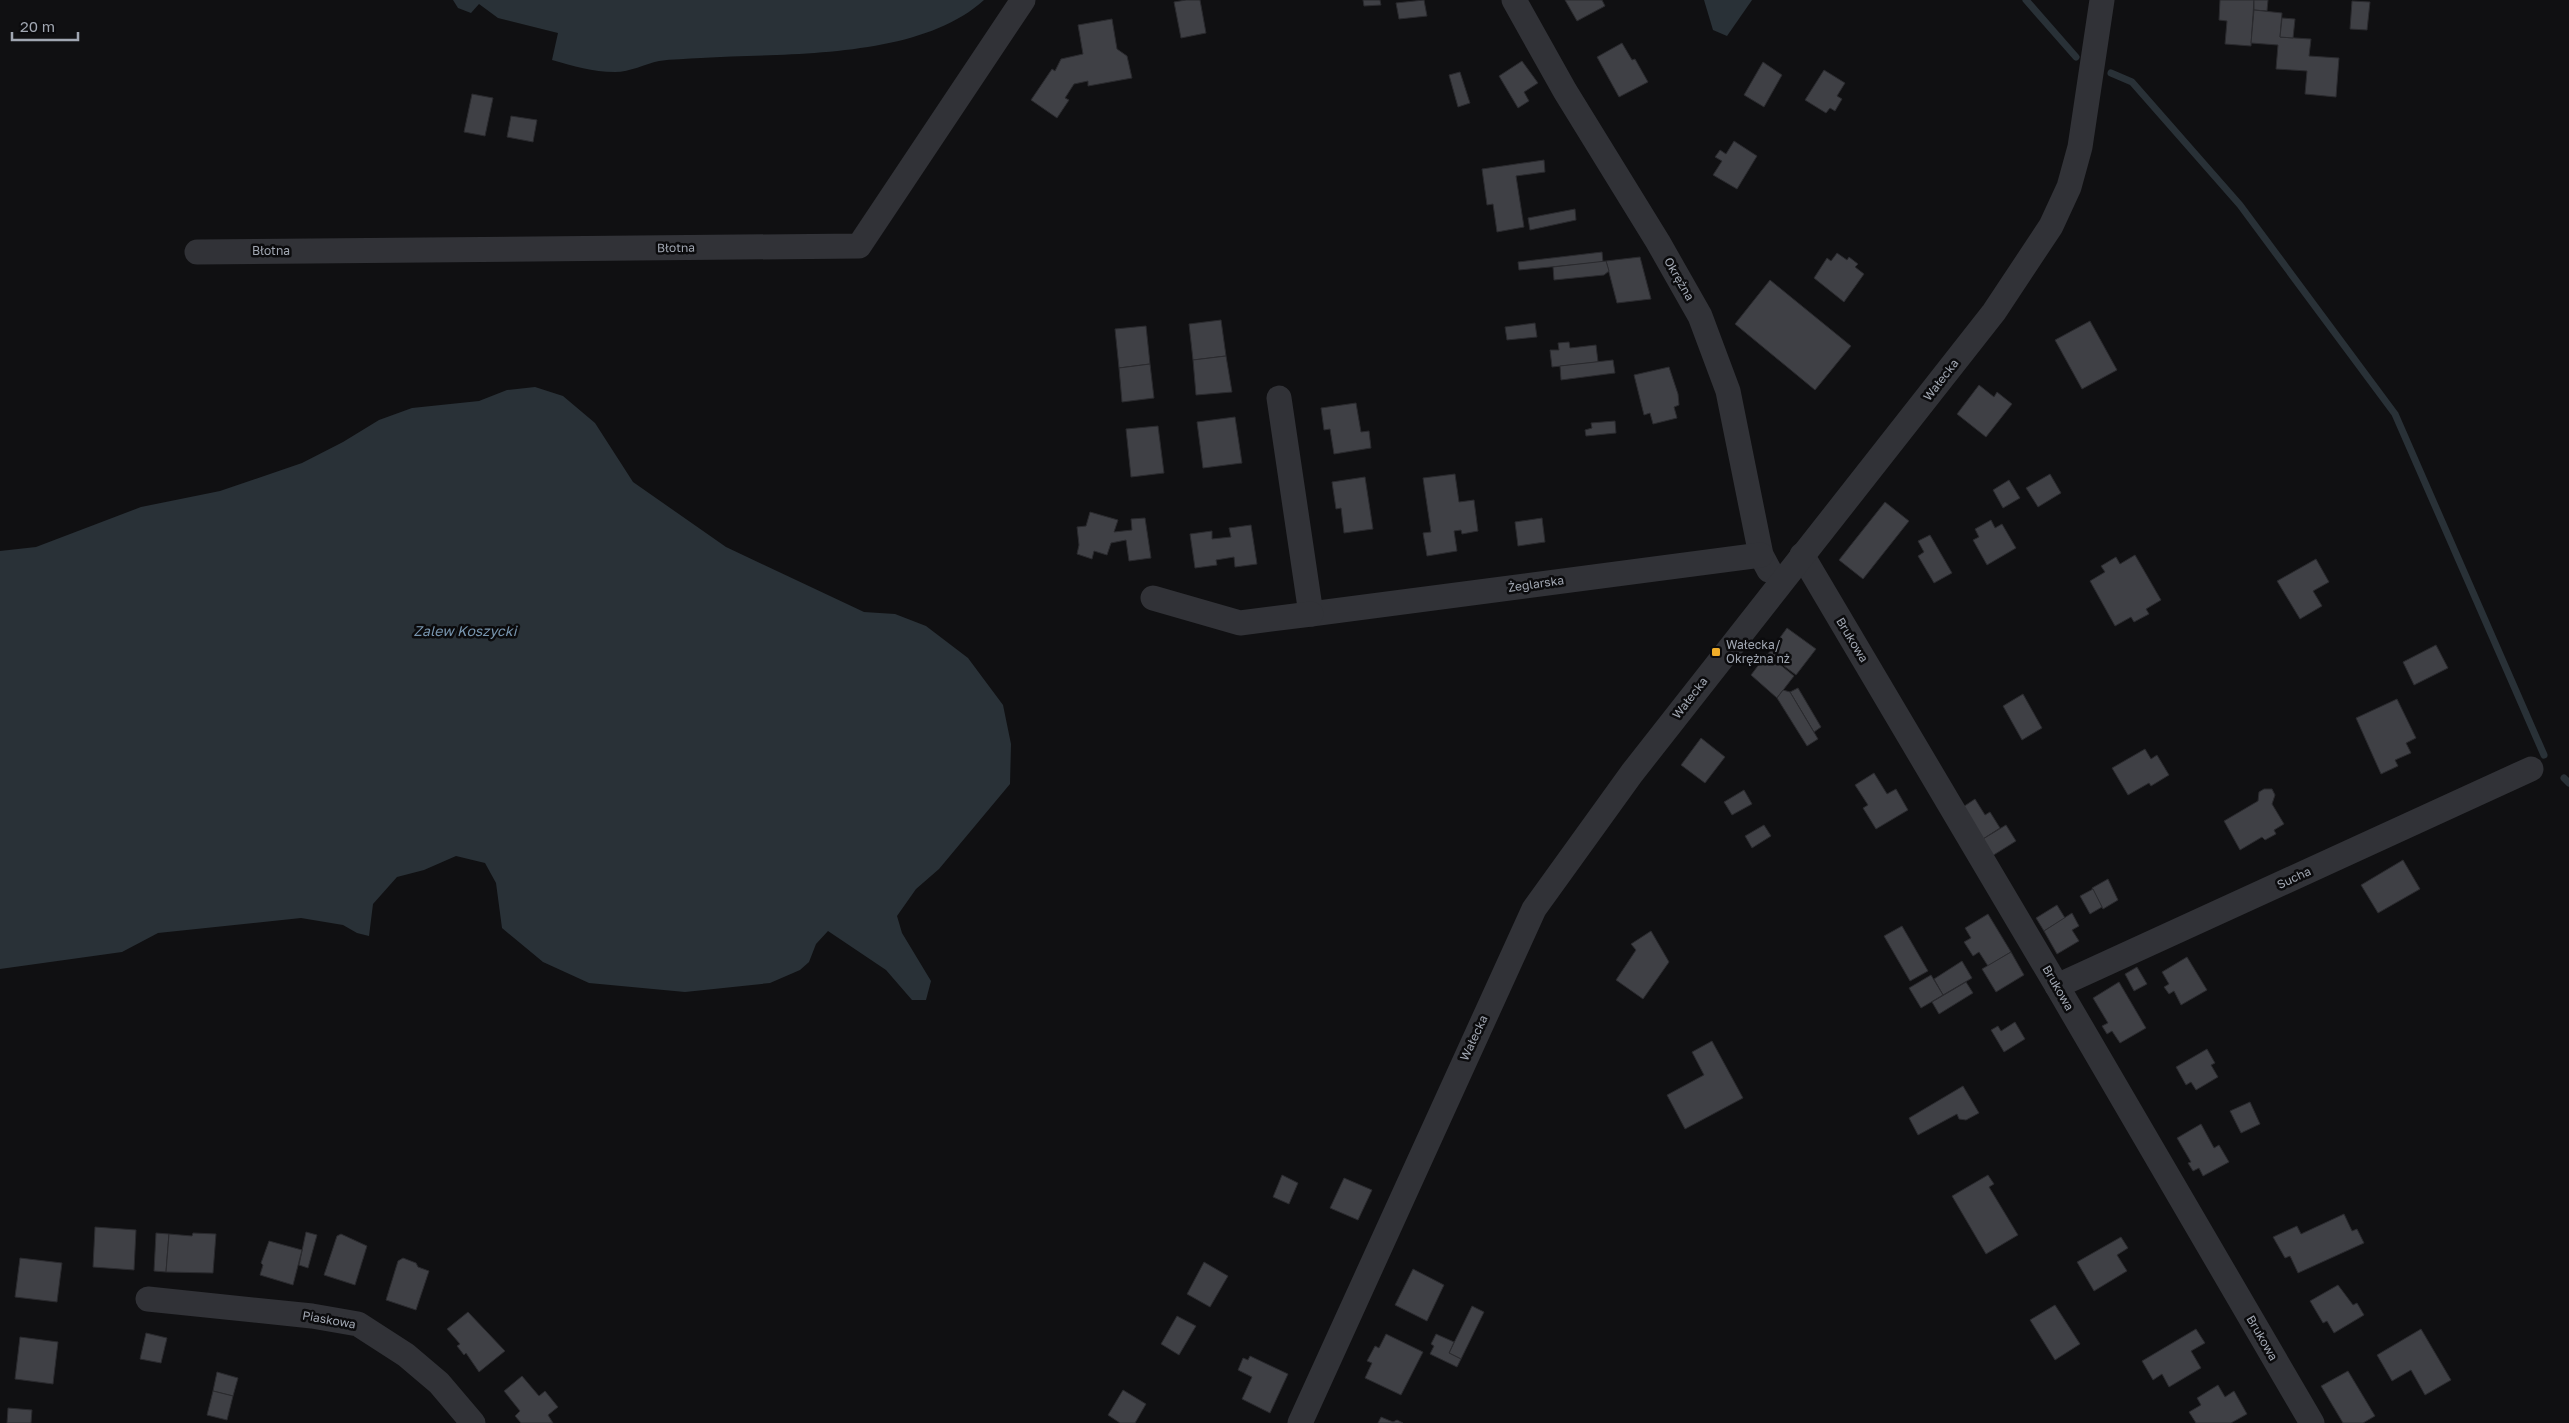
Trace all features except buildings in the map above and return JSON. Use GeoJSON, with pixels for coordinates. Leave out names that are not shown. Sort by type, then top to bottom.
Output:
{"type":"FeatureCollection","features":[{"type":"Feature","properties":{"kind":"street","name":"Błotna"},"geometry":{"type":"LineString","coordinates":[[197,252],[859,246],[1023,0]]}},
{"type":"Feature","properties":{"kind":"street","name":"Okrężna"},"geometry":{"type":"LineString","coordinates":[[1514,0],[1565,91],[1663,251],[1700,316],[1728,391],[1761,555],[1770,572],[1782,582]]}},
{"type":"Feature","properties":{"kind":"street","name":"Wałecka"},"geometry":{"type":"LineString","coordinates":[[1300,1423],[1534,909],[1632,773],[1994,312],[2051,226],[2069,187],[2080,147],[2102,0]]}},
{"type":"Feature","properties":{"kind":"street"},"geometry":{"type":"LineString","coordinates":[[1280,398],[1311,614]]}},
{"type":"Feature","properties":{"kind":"street","name":"Żeglarska"},"geometry":{"type":"LineString","coordinates":[[1154,598],[1240,623],[1761,555]]}},
{"type":"Feature","properties":{"kind":"street","name":"Brukowa"},"geometry":{"type":"LineString","coordinates":[[1802,555],[2057,986],[2312,1423]]}},
{"type":"Feature","properties":{"kind":"street","name":"Sucha"},"geometry":{"type":"LineString","coordinates":[[2057,986],[2531,769]]}},
{"type":"Feature","properties":{"kind":"street","name":"Piaskowa"},"geometry":{"type":"LineString","coordinates":[[148,1299],[312,1316],[358,1324],[406,1355],[439,1383],[473,1423]]}},
{"type":"Feature","properties":{"kind":"water"},"geometry":{"type":"Polygon","coordinates":[[[453,0],[984,0],[956,20],[924,34],[888,43],[849,50],[810,53],[664,60],[626,71],[607,72],[552,60],[558,33],[498,18],[479,4],[471,13],[458,8],[453,0]]]}},
{"type":"Feature","properties":{"kind":"water"},"geometry":{"type":"Polygon","coordinates":[[[1704,0],[1752,0],[1727,36],[1713,30],[1704,0]]]}},
{"type":"Feature","properties":{"kind":"water","name":"Zalew Koszycki"},"geometry":{"type":"Polygon","coordinates":[[[535,387],[563,396],[595,423],[633,482],[726,547],[864,612],[895,614],[926,626],[968,658],[1003,705],[1011,744],[1010,784],[939,869],[916,889],[897,916],[902,933],[931,981],[926,1000],[912,1000],[886,970],[828,931],[816,944],[809,962],[800,970],[770,983],[685,992],[589,983],[543,962],[502,928],[496,883],[485,863],[456,856],[424,870],[397,877],[373,904],[369,936],[357,933],[343,925],[301,918],[158,933],[122,952],[0,969],[0,551],[36,547],[141,507],[220,491],[302,463],[343,442],[379,420],[412,408],[479,401],[507,390],[535,387]]]}},
{"type":"Feature","properties":{"kind":"waterway"},"geometry":{"type":"LineString","coordinates":[[2026,0],[2076,57]]}},
{"type":"Feature","properties":{"kind":"waterway"},"geometry":{"type":"LineString","coordinates":[[2111,73],[2132,82],[2240,205],[2395,414],[2544,755]]}},
{"type":"Feature","properties":{"kind":"waterway"},"geometry":{"type":"LineString","coordinates":[[2564,778],[2569,783]]}},
{"type":"Feature","properties":{"kind":"place","name":"Wałecka/ Okrężna nż"},"geometry":{"type":"Point","coordinates":[1716,652]}}]}
